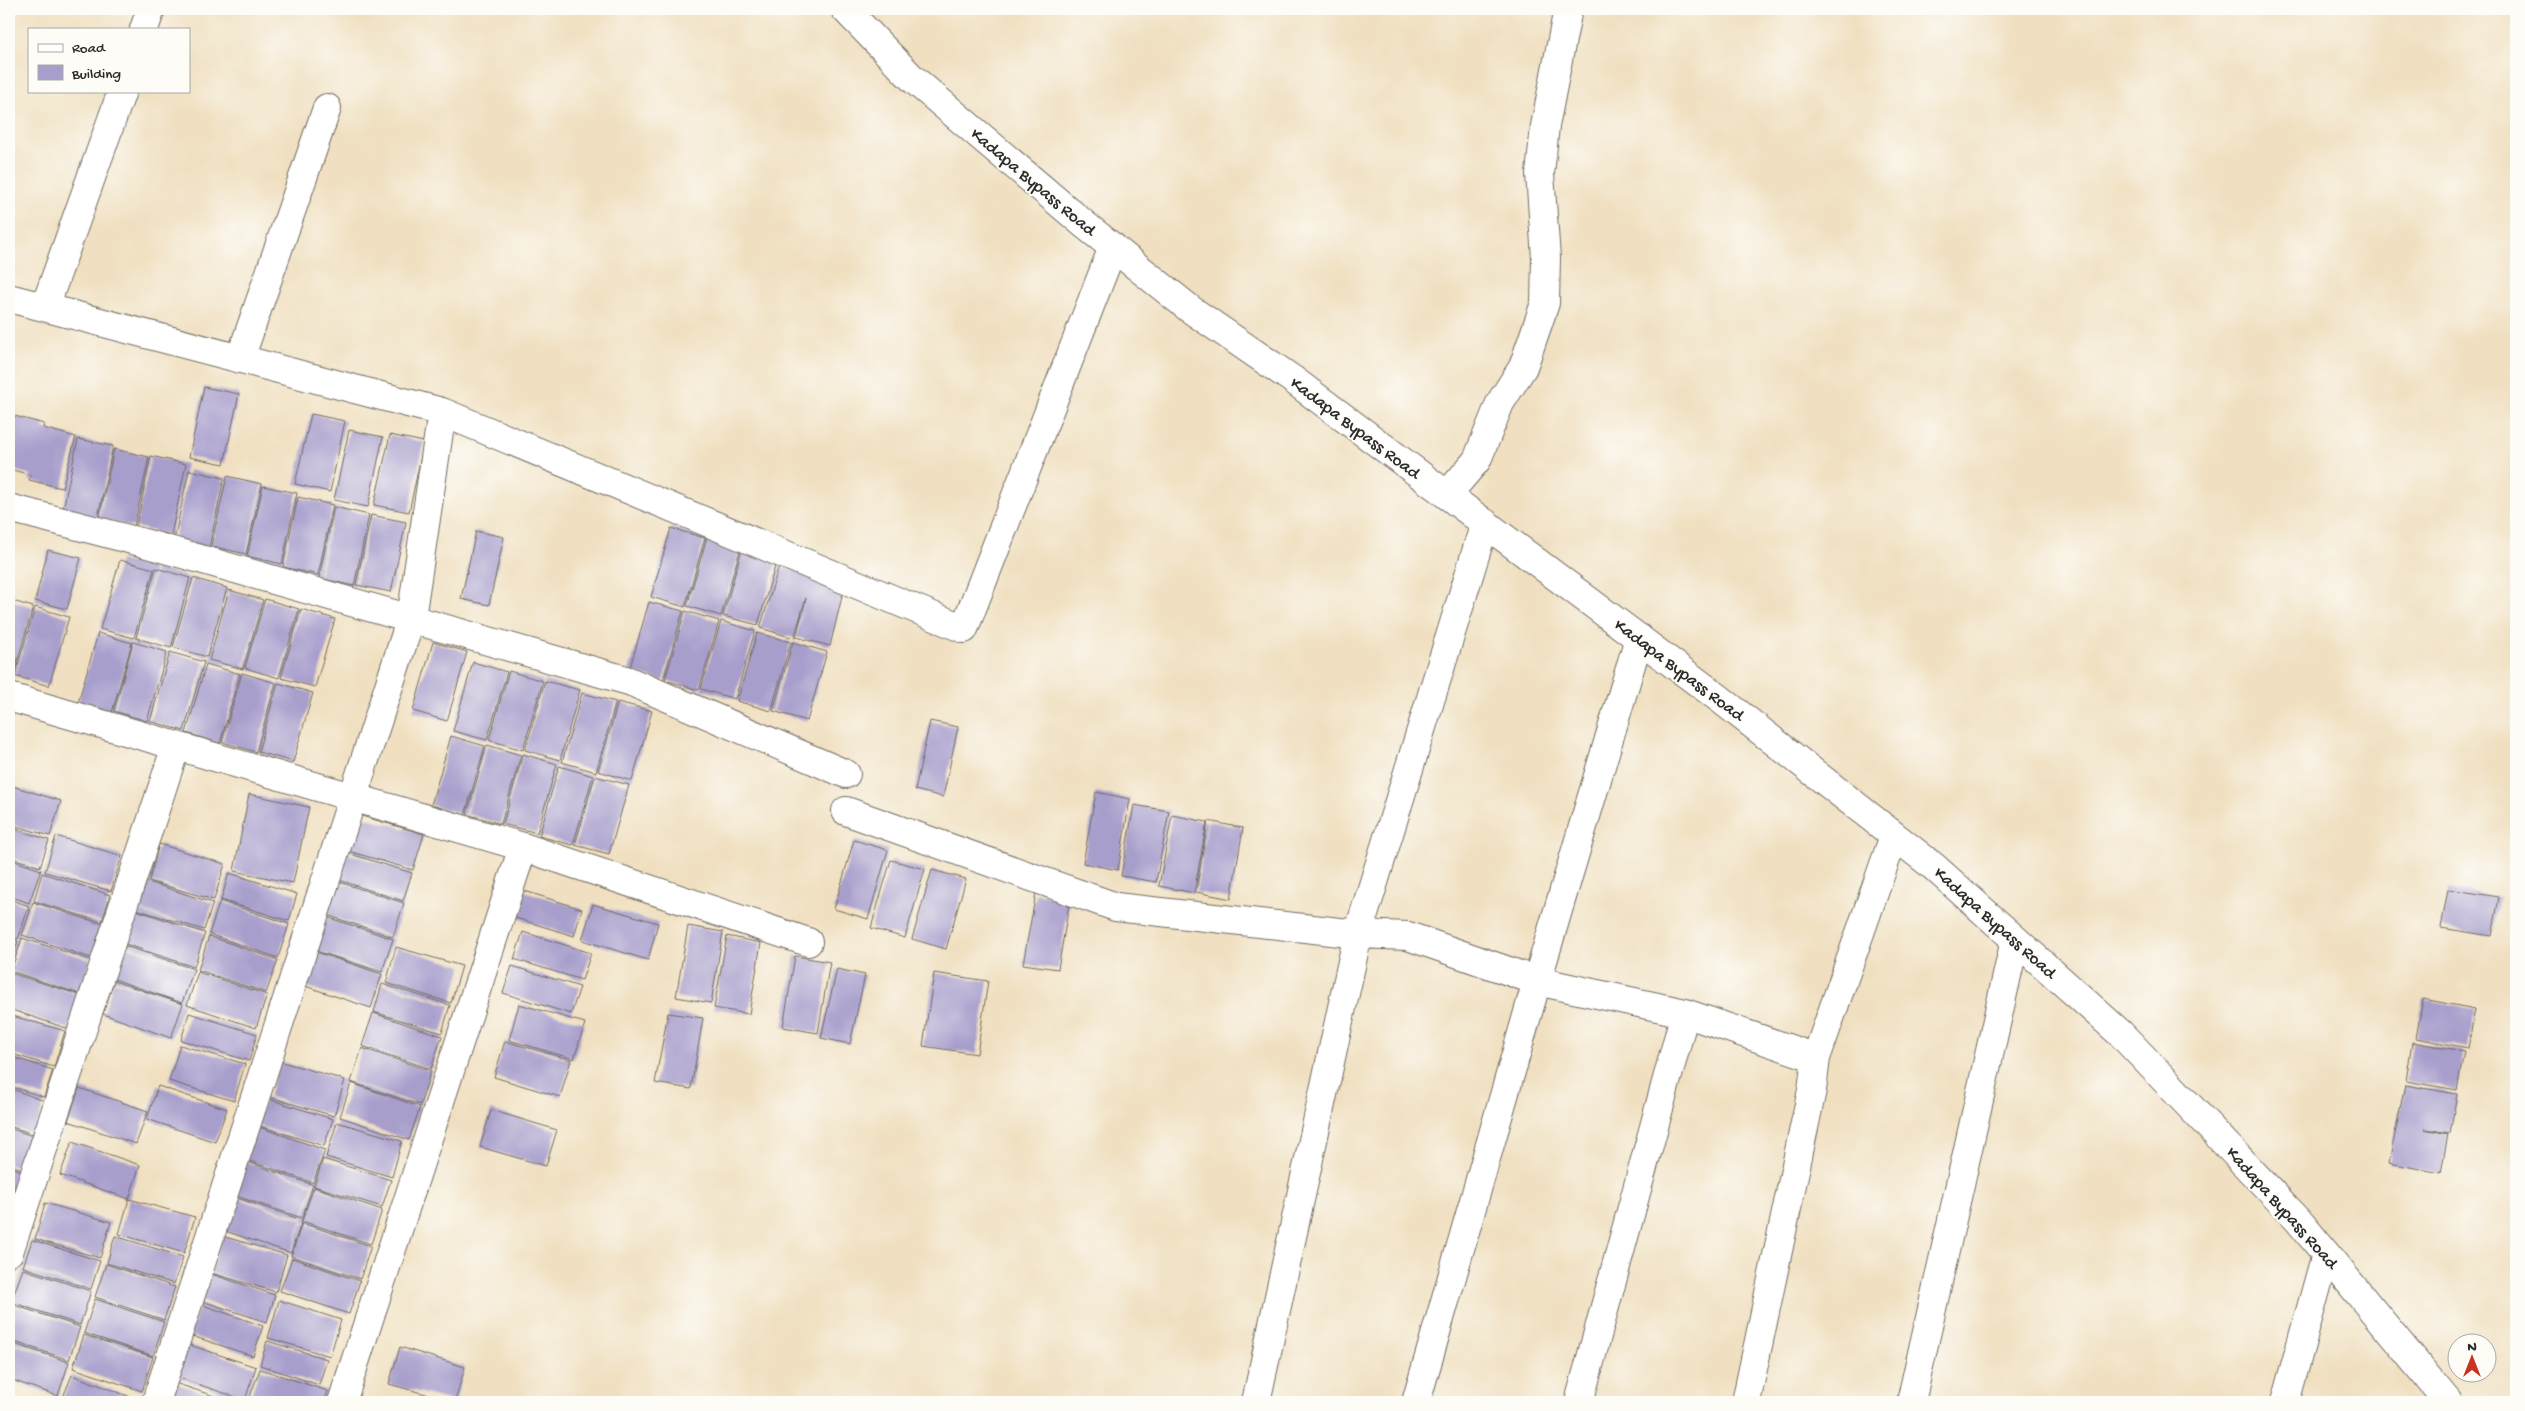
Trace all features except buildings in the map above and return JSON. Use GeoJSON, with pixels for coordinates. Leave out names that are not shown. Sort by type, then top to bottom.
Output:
{"type":"FeatureCollection","features":[{"type":"Feature","properties":{"kind":"main road"},"geometry":{"type":"LineString","coordinates":[[144,28],[151,9]]}},
{"type":"Feature","properties":{"kind":"main road","name":"Kadapa Bypass Road"},"geometry":{"type":"LineString","coordinates":[[845,9],[912,78],[1113,247],[1190,309],[1292,379],[1639,638],[1728,705],[1933,866],[2121,1034],[2298,1220],[2448,1402]]}},
{"type":"Feature","properties":{"kind":"main road"},"geometry":{"type":"LineString","coordinates":[[1446,495],[1478,460],[1500,403],[1523,367],[1545,304],[1546,258],[1540,174],[1545,126],[1568,9]]}},
{"type":"Feature","properties":{"kind":"main road"},"geometry":{"type":"LineString","coordinates":[[45,308],[122,92]]}},
{"type":"Feature","properties":{"kind":"main road"},"geometry":{"type":"LineString","coordinates":[[240,359],[327,108]]}},
{"type":"Feature","properties":{"kind":"main road"},"geometry":{"type":"LineString","coordinates":[[9,298],[442,412],[964,628],[1113,247]]}},
{"type":"Feature","properties":{"kind":"main road"},"geometry":{"type":"LineString","coordinates":[[156,1402],[351,795],[411,618],[442,412]]}},
{"type":"Feature","properties":{"kind":"main road"},"geometry":{"type":"LineString","coordinates":[[9,508],[411,618],[629,681],[846,774]]}},
{"type":"Feature","properties":{"kind":"main road"},"geometry":{"type":"LineString","coordinates":[[1256,1402],[1358,934],[1485,523]]}},
{"type":"Feature","properties":{"kind":"main road"},"geometry":{"type":"LineString","coordinates":[[1416,1402],[1537,981],[1639,638]]}},
{"type":"Feature","properties":{"kind":"main road"},"geometry":{"type":"LineString","coordinates":[[10,699],[351,795],[523,847],[808,942]]}},
{"type":"Feature","properties":{"kind":"main road"},"geometry":{"type":"LineString","coordinates":[[9,1252],[176,746]]}},
{"type":"Feature","properties":{"kind":"main road"},"geometry":{"type":"LineString","coordinates":[[846,811],[1116,907],[1358,934],[1408,936],[1537,981],[1685,1013],[1816,1058]]}},
{"type":"Feature","properties":{"kind":"main road"},"geometry":{"type":"LineString","coordinates":[[1746,1402],[1812,1090],[1816,1058],[1894,836]]}},
{"type":"Feature","properties":{"kind":"main road"},"geometry":{"type":"LineString","coordinates":[[342,1402],[523,847]]}},
{"type":"Feature","properties":{"kind":"main road"},"geometry":{"type":"LineString","coordinates":[[1911,1402],[2016,940]]}},
{"type":"Feature","properties":{"kind":"main road"},"geometry":{"type":"LineString","coordinates":[[1579,1402],[1685,1013]]}},
{"type":"Feature","properties":{"kind":"main road"},"geometry":{"type":"LineString","coordinates":[[2285,1402],[2326,1254]]}}]}
